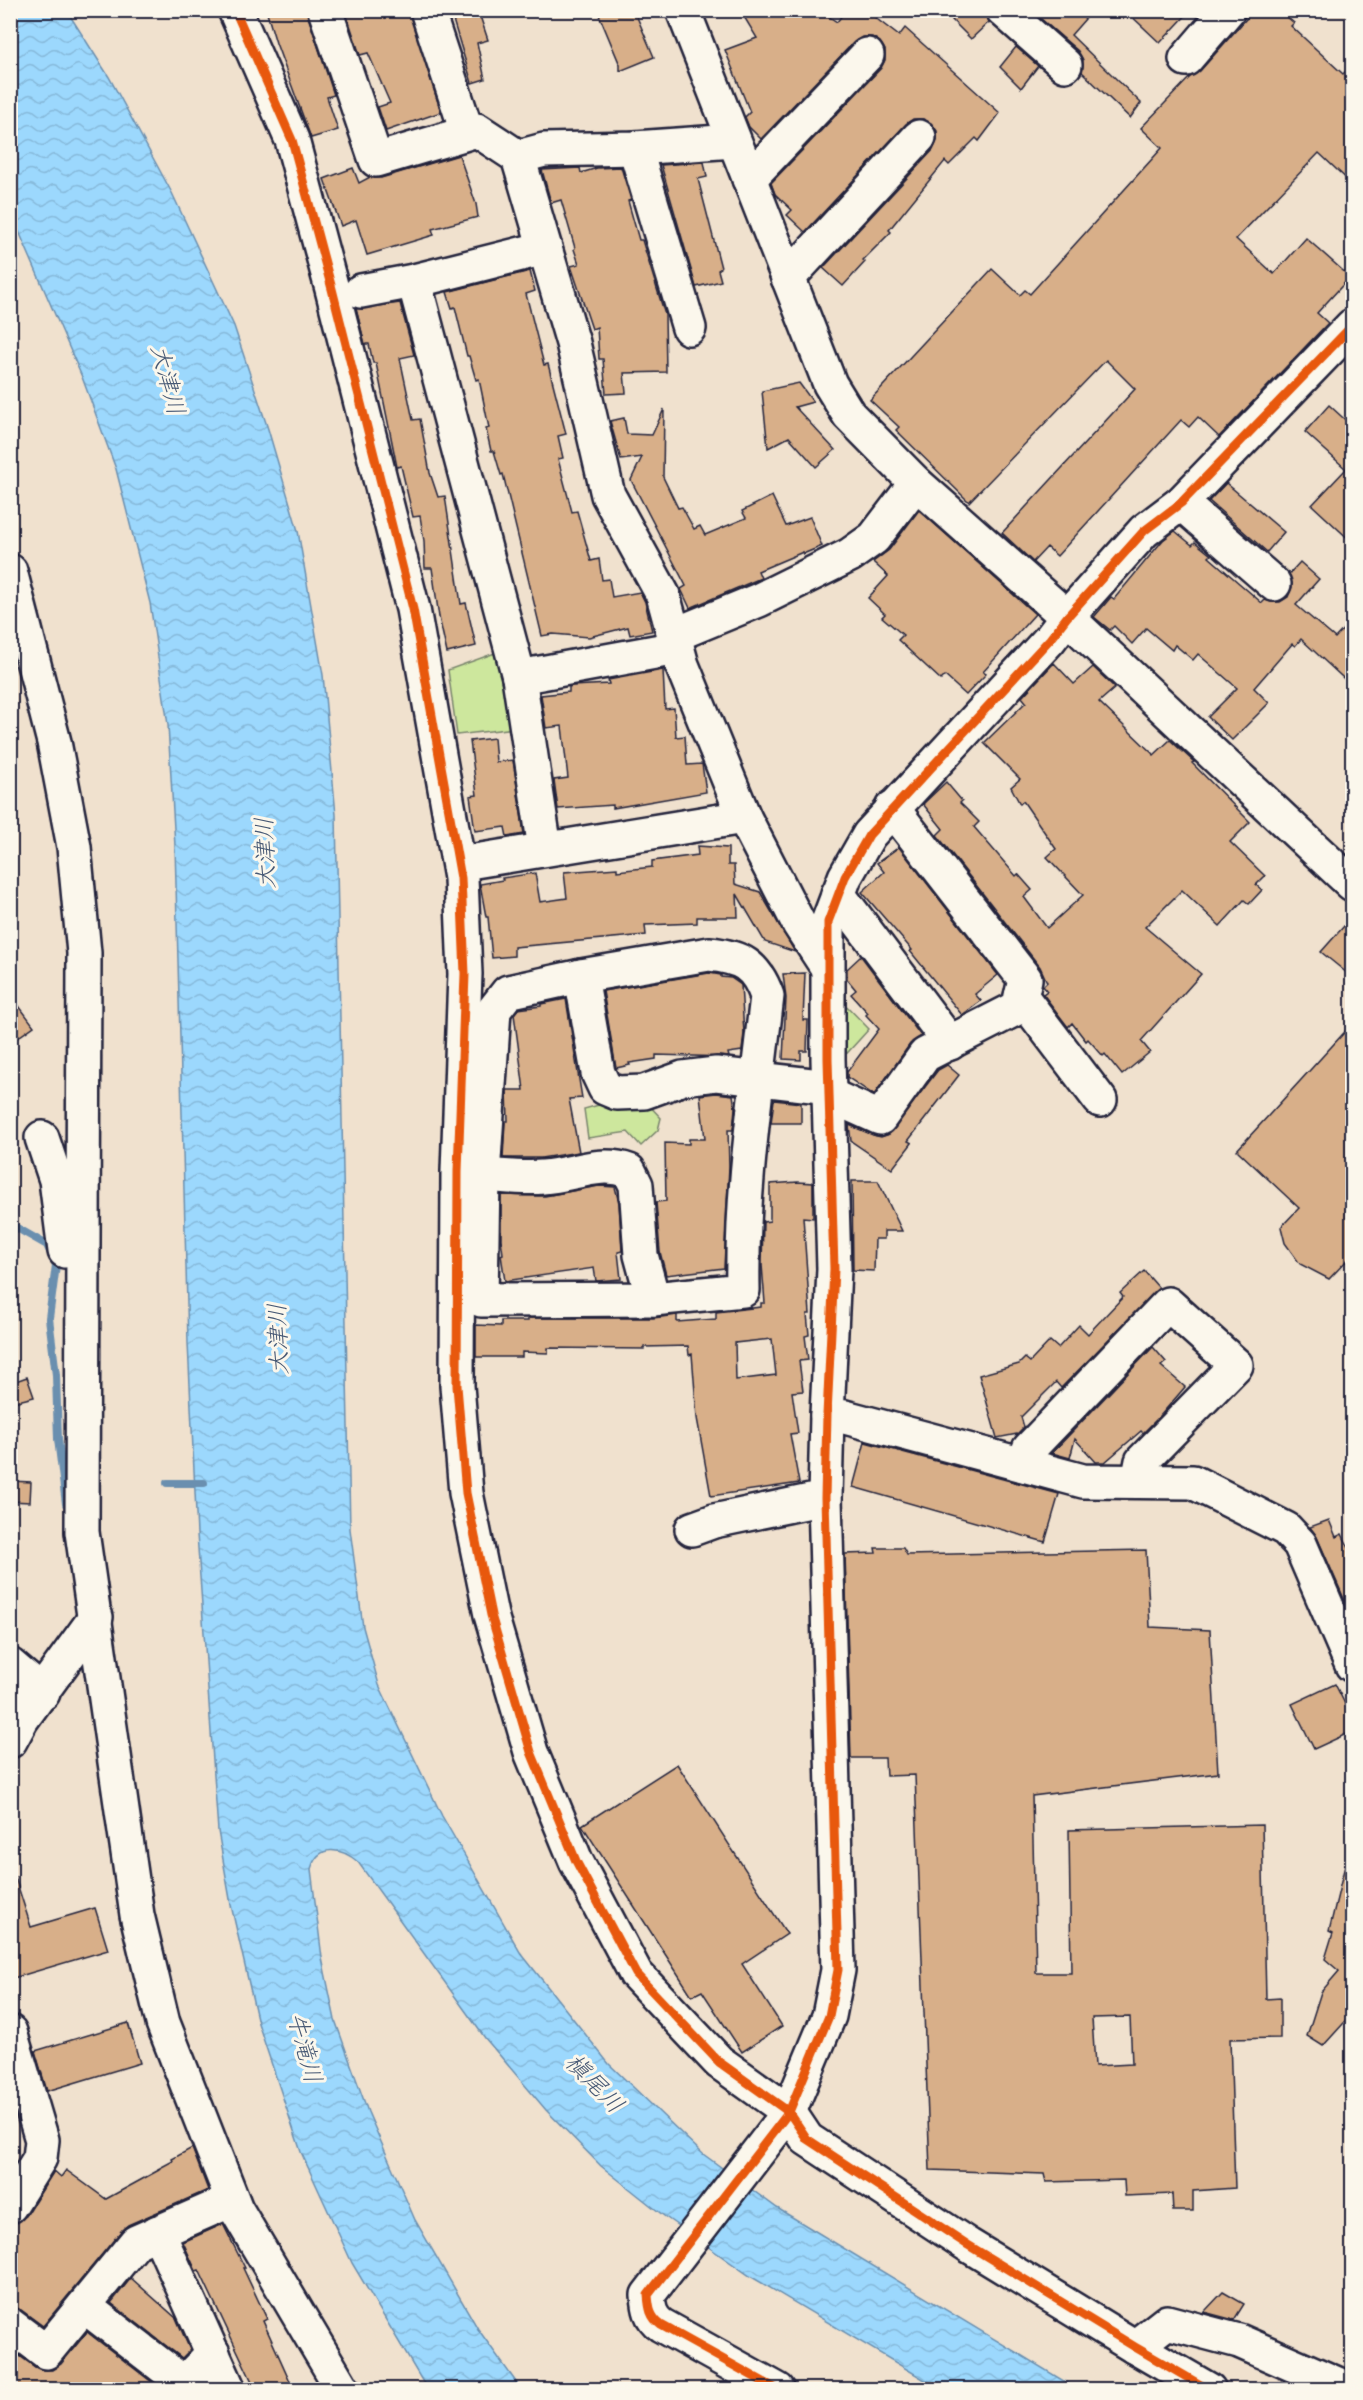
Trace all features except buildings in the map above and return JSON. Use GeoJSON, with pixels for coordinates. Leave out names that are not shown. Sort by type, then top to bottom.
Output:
{"type":"FeatureCollection","features":[{"type":"Feature","properties":{"kind":"street"},"geometry":{"type":"LineString","coordinates":[[235,10],[292,140],[329,278],[413,609],[461,878],[465,974],[458,1171],[457,1386],[466,1493],[491,1615],[531,1752],[576,1861],[636,1974],[719,2062],[782,2120],[807,2139],[968,2245],[1209,2390]]}},
{"type":"Feature","properties":{"kind":"street"},"geometry":{"type":"LineString","coordinates":[[325,10],[376,160],[477,130],[518,157],[573,343],[608,495],[663,595],[682,665],[744,817],[799,924],[827,967]]}},
{"type":"Feature","properties":{"kind":"street"},"geometry":{"type":"LineString","coordinates":[[427,10],[467,132]]}},
{"type":"Feature","properties":{"kind":"street"},"geometry":{"type":"LineString","coordinates":[[683,10],[830,384],[849,415],[916,483],[1067,617],[1353,884]]}},
{"type":"Feature","properties":{"kind":"street"},"geometry":{"type":"LineString","coordinates":[[1003,10],[1065,65]]}},
{"type":"Feature","properties":{"kind":"street"},"geometry":{"type":"LineString","coordinates":[[1186,59],[1228,10]]}},
{"type":"Feature","properties":{"kind":"street"},"geometry":{"type":"LineString","coordinates":[[748,179],[867,55]]}},
{"type":"Feature","properties":{"kind":"street"},"geometry":{"type":"LineString","coordinates":[[788,278],[919,137]]}},
{"type":"Feature","properties":{"kind":"street"},"geometry":{"type":"LineString","coordinates":[[518,157],[544,150],[635,148],[734,141]]}},
{"type":"Feature","properties":{"kind":"street"},"geometry":{"type":"LineString","coordinates":[[635,148],[689,328]]}},
{"type":"Feature","properties":{"kind":"street"},"geometry":{"type":"LineString","coordinates":[[361,291],[414,281],[545,248]]}},
{"type":"Feature","properties":{"kind":"street"},"geometry":{"type":"LineString","coordinates":[[414,281],[519,677],[545,849]]}},
{"type":"Feature","properties":{"kind":"street"},"geometry":{"type":"LineString","coordinates":[[778,2390],[654,2320],[649,2308],[648,2295],[782,2120],[829,2016],[838,1970],[825,1498],[834,1269],[829,1091],[828,922],[845,877],[868,835],[1050,639],[1144,531],[1181,503],[1353,326]]}},
{"type":"Feature","properties":{"kind":"street"},"geometry":{"type":"LineString","coordinates":[[519,677],[676,641],[850,555],[874,538],[916,483]]}},
{"type":"Feature","properties":{"kind":"street"},"geometry":{"type":"LineString","coordinates":[[1181,503],[1274,585]]}},
{"type":"Feature","properties":{"kind":"street"},"geometry":{"type":"LineString","coordinates":[[10,571],[54,742],[74,848],[84,953],[82,1532],[140,1926],[163,2023],[232,2200],[343,2390]]}},
{"type":"Feature","properties":{"kind":"street"},"geometry":{"type":"LineString","coordinates":[[581,976],[598,1073],[605,1088],[616,1093],[644,1092],[683,1078],[716,1074],[758,1078],[829,1091],[880,1119],[925,1055],[1019,1007],[1025,979],[892,808]]}},
{"type":"Feature","properties":{"kind":"street"},"geometry":{"type":"LineString","coordinates":[[475,861],[744,817]]}},
{"type":"Feature","properties":{"kind":"street"},"geometry":{"type":"LineString","coordinates":[[838,894],[950,1043]]}},
{"type":"Feature","properties":{"kind":"street"},"geometry":{"type":"LineString","coordinates":[[709,954],[732,956],[748,966],[762,980],[767,996],[742,1232],[743,1290],[653,1299],[481,1300],[483,1176],[494,1010],[508,992],[581,976],[709,954]]}},
{"type":"Feature","properties":{"kind":"street"},"geometry":{"type":"LineString","coordinates":[[1022,996],[1100,1100]]}},
{"type":"Feature","properties":{"kind":"street"},"geometry":{"type":"LineString","coordinates":[[42,1138],[56,1180],[65,1252],[68,1308],[82,1342]]}},
{"type":"Feature","properties":{"kind":"street"},"geometry":{"type":"LineString","coordinates":[[483,1176],[544,1177],[606,1166],[616,1166],[630,1172],[636,1185],[641,1255],[653,1299]]}},
{"type":"Feature","properties":{"kind":"street"},"geometry":{"type":"LineString","coordinates":[[1024,1465],[1029,1449],[1168,1304],[1236,1365],[1142,1461],[1138,1481]]}},
{"type":"Feature","properties":{"kind":"street"},"geometry":{"type":"LineString","coordinates":[[827,1415],[845,1417],[1083,1481],[1193,1482],[1286,1529],[1300,1544],[1353,1665]]}},
{"type":"Feature","properties":{"kind":"street"},"geometry":{"type":"LineString","coordinates":[[692,1529],[714,1521],[825,1498]]}},
{"type":"Feature","properties":{"kind":"street"},"geometry":{"type":"LineString","coordinates":[[14,1723],[43,1693],[96,1617]]}},
{"type":"Feature","properties":{"kind":"street"},"geometry":{"type":"LineString","coordinates":[[10,1665],[43,1693]]}},
{"type":"Feature","properties":{"kind":"street"},"geometry":{"type":"LineString","coordinates":[[10,2032],[42,2140],[40,2158],[10,2206]]}},
{"type":"Feature","properties":{"kind":"street"},"geometry":{"type":"LineString","coordinates":[[10,2325],[46,2352],[136,2242],[232,2200]]}},
{"type":"Feature","properties":{"kind":"street"},"geometry":{"type":"LineString","coordinates":[[158,2232],[230,2390]]}},
{"type":"Feature","properties":{"kind":"street"},"geometry":{"type":"LineString","coordinates":[[84,2306],[184,2383],[213,2353]]}},
{"type":"Feature","properties":{"kind":"street"},"geometry":{"type":"LineString","coordinates":[[1136,2348],[1167,2322],[1239,2341],[1351,2390]]}},
{"type":"Feature","properties":{"kind":"green space"},"geometry":{"type":"Polygon","coordinates":[[[495,653],[515,728],[457,735],[448,670],[495,653]]]}},
{"type":"Feature","properties":{"kind":"green space"},"geometry":{"type":"Polygon","coordinates":[[[837,996],[869,1029],[839,1062],[837,996]]]}},
{"type":"Feature","properties":{"kind":"green space"},"geometry":{"type":"Polygon","coordinates":[[[610,1102],[646,1102],[661,1118],[658,1130],[641,1146],[628,1132],[588,1138],[584,1109],[610,1102]]]}},
{"type":"Feature","properties":{"kind":"water"},"geometry":{"type":"Polygon","coordinates":[[[10,11],[67,11],[109,77],[172,193],[234,326],[298,531],[323,675],[336,815],[350,1529],[363,1627],[379,1685],[442,1816],[520,1952],[609,2064],[703,2154],[777,2208],[1077,2389],[940,2389],[750,2276],[664,2216],[601,2166],[546,2110],[485,2038],[358,1862],[352,1857],[331,1850],[319,1855],[311,1869],[322,1958],[335,2020],[368,2112],[415,2220],[478,2329],[521,2389],[427,2389],[352,2263],[301,2152],[258,2023],[231,1905],[218,1831],[197,1534],[188,1343],[175,846],[168,725],[150,603],[116,469],[82,377],[11,213],[10,11]]]}},
{"type":"Feature","properties":{"kind":"waterway"},"geometry":{"type":"LineString","coordinates":[[10,1224],[47,1245],[56,1265],[49,1318],[56,1375],[58,1439],[66,1504]]}},
{"type":"Feature","properties":{"kind":"waterway"},"geometry":{"type":"LineString","coordinates":[[167,1483],[204,1483]]}},
{"type":"Feature","properties":{"kind":"cycle path"},"geometry":{"type":"LineString","coordinates":[[235,10],[292,140],[332,289],[413,609],[461,878],[465,974],[458,1171],[457,1386],[466,1493],[491,1615],[531,1752],[576,1861],[636,1974],[719,2062],[789,2112],[807,2139],[968,2245],[1209,2390]]}},
{"type":"Feature","properties":{"kind":"cycle path"},"geometry":{"type":"LineString","coordinates":[[778,2390],[661,2325],[654,2319],[648,2295],[789,2112],[829,2016],[838,1970],[825,1498],[834,1269],[828,1059],[828,922],[845,877],[869,835],[1050,639],[1144,531],[1181,503],[1352,326]]}},
{"type":"Feature","properties":{"kind":"water label","name":"大津川"},"geometry":{"type":"Point","coordinates":[167,380]}},
{"type":"Feature","properties":{"kind":"water label","name":"大津川"},"geometry":{"type":"Point","coordinates":[266,853]}},
{"type":"Feature","properties":{"kind":"water label","name":"大津川"},"geometry":{"type":"Point","coordinates":[279,1339]}},
{"type":"Feature","properties":{"kind":"water label","name":"牛滝川"},"geometry":{"type":"Point","coordinates":[304,2048]}},
{"type":"Feature","properties":{"kind":"water label","name":"槇尾川"},"geometry":{"type":"Point","coordinates":[594,2084]}}]}
